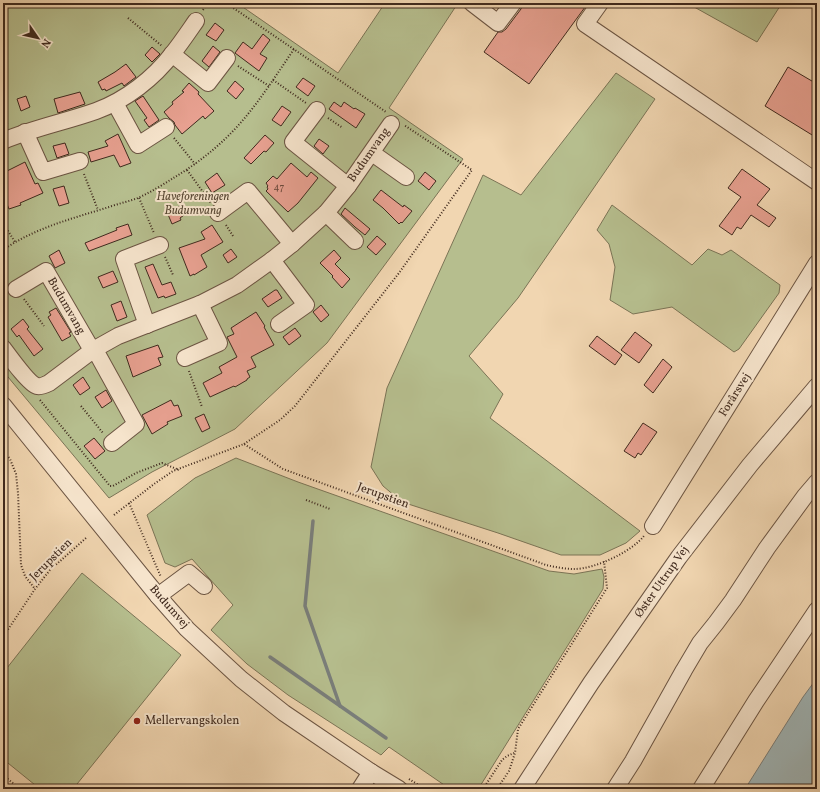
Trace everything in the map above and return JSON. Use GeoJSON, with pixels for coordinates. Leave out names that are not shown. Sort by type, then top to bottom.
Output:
{"type":"FeatureCollection","features":[{"type":"Feature","properties":{"kind":"street"},"geometry":{"type":"LineString","coordinates":[[472,3],[498,23],[513,3]]}},
{"type":"Feature","properties":{"kind":"street"},"geometry":{"type":"LineString","coordinates":[[600,3],[585,24],[817,182]]}},
{"type":"Feature","properties":{"kind":"street"},"geometry":{"type":"LineString","coordinates":[[3,141],[24,132],[73,119],[115,103],[140,86],[154,74],[172,54],[196,21]]}},
{"type":"Feature","properties":{"kind":"street"},"geometry":{"type":"LineString","coordinates":[[172,54],[208,83],[227,58]]}},
{"type":"Feature","properties":{"kind":"street"},"geometry":{"type":"LineString","coordinates":[[115,103],[138,145],[166,127]]}},
{"type":"Feature","properties":{"kind":"street","name":"Budumvang"},"geometry":{"type":"LineString","coordinates":[[317,110],[293,142],[348,186]]}},
{"type":"Feature","properties":{"kind":"street","name":"Budumvang"},"geometry":{"type":"LineString","coordinates":[[36,386],[43,386],[49,383],[93,350],[118,336],[200,304],[237,285],[272,260],[326,213],[348,186],[394,121]]}},
{"type":"Feature","properties":{"kind":"street"},"geometry":{"type":"LineString","coordinates":[[24,132],[43,172],[80,161]]}},
{"type":"Feature","properties":{"kind":"street"},"geometry":{"type":"LineString","coordinates":[[372,153],[406,177]]}},
{"type":"Feature","properties":{"kind":"street"},"geometry":{"type":"LineString","coordinates":[[218,213],[248,191],[292,244]]}},
{"type":"Feature","properties":{"kind":"street"},"geometry":{"type":"LineString","coordinates":[[326,213],[355,241]]}},
{"type":"Feature","properties":{"kind":"street"},"geometry":{"type":"LineString","coordinates":[[147,325],[124,259],[160,245]]}},
{"type":"Feature","properties":{"kind":"street"},"geometry":{"type":"LineString","coordinates":[[272,260],[306,305],[279,324]]}},
{"type":"Feature","properties":{"kind":"street","name":"Forårsvej"},"geometry":{"type":"LineString","coordinates":[[653,526],[817,263]]}},
{"type":"Feature","properties":{"kind":"street","name":"Budumvang"},"geometry":{"type":"LineString","coordinates":[[16,289],[46,270],[89,345],[99,357],[136,424],[112,444]]}},
{"type":"Feature","properties":{"kind":"street"},"geometry":{"type":"LineString","coordinates":[[184,358],[219,343],[200,304]]}},
{"type":"Feature","properties":{"kind":"street"},"geometry":{"type":"LineString","coordinates":[[3,348],[30,382],[36,386]]}},
{"type":"Feature","properties":{"kind":"street","name":"Øster Uttrup Vej"},"geometry":{"type":"LineString","coordinates":[[522,789],[591,683],[679,557],[750,465],[817,386]]}},
{"type":"Feature","properties":{"kind":"street","name":"Budumvej"},"geometry":{"type":"LineString","coordinates":[[3,405],[162,593],[187,629],[240,679],[284,714],[399,789]]}},
{"type":"Feature","properties":{"kind":"street"},"geometry":{"type":"LineString","coordinates":[[615,789],[633,761],[700,643],[733,600],[767,548],[817,482]]}},
{"type":"Feature","properties":{"kind":"street"},"geometry":{"type":"LineString","coordinates":[[162,593],[189,573],[204,586]]}},
{"type":"Feature","properties":{"kind":"street"},"geometry":{"type":"LineString","coordinates":[[701,789],[740,726],[817,610]]}},
{"type":"Feature","properties":{"kind":"street"},"geometry":{"type":"LineString","coordinates":[[360,789],[371,772]]}},
{"type":"Feature","properties":{"kind":"path"},"geometry":{"type":"LineString","coordinates":[[114,515],[154,484],[174,471],[244,444],[264,432],[295,406],[399,273],[472,170],[394,121],[294,49],[226,3]]}},
{"type":"Feature","properties":{"kind":"path"},"geometry":{"type":"LineString","coordinates":[[128,18],[172,54]]}},
{"type":"Feature","properties":{"kind":"path"},"geometry":{"type":"LineString","coordinates":[[3,250],[15,242],[61,221],[139,198],[187,170],[229,135],[248,114],[294,49]]}},
{"type":"Feature","properties":{"kind":"path"},"geometry":{"type":"LineString","coordinates":[[227,58],[269,86]]}},
{"type":"Feature","properties":{"kind":"path"},"geometry":{"type":"LineString","coordinates":[[273,80],[343,128]]}},
{"type":"Feature","properties":{"kind":"path"},"geometry":{"type":"LineString","coordinates":[[166,127],[195,164]]}},
{"type":"Feature","properties":{"kind":"path"},"geometry":{"type":"LineString","coordinates":[[80,161],[98,210]]}},
{"type":"Feature","properties":{"kind":"path"},"geometry":{"type":"LineString","coordinates":[[187,170],[218,213]]}},
{"type":"Feature","properties":{"kind":"path"},"geometry":{"type":"LineString","coordinates":[[139,198],[173,275]]}},
{"type":"Feature","properties":{"kind":"path"},"geometry":{"type":"LineString","coordinates":[[3,223],[15,242]]}},
{"type":"Feature","properties":{"kind":"path"},"geometry":{"type":"LineString","coordinates":[[16,289],[44,326]]}},
{"type":"Feature","properties":{"kind":"path"},"geometry":{"type":"LineString","coordinates":[[184,358],[202,407]]}},
{"type":"Feature","properties":{"kind":"path"},"geometry":{"type":"LineString","coordinates":[[36,386],[37,394],[41,402],[110,486],[113,486],[136,473],[162,463],[178,470]]}},
{"type":"Feature","properties":{"kind":"path"},"geometry":{"type":"LineString","coordinates":[[81,406],[112,444]]}},
{"type":"Feature","properties":{"kind":"path","name":"Jerupstien"},"geometry":{"type":"LineString","coordinates":[[244,444],[283,469],[546,565],[574,569],[588,568],[628,549],[641,540],[653,526]]}},
{"type":"Feature","properties":{"kind":"path"},"geometry":{"type":"LineString","coordinates":[[3,450],[10,459],[16,474],[21,565],[25,576],[35,589]]}},
{"type":"Feature","properties":{"kind":"path"},"geometry":{"type":"LineString","coordinates":[[306,500],[330,509]]}},
{"type":"Feature","properties":{"kind":"path"},"geometry":{"type":"LineString","coordinates":[[129,503],[162,593]]}},
{"type":"Feature","properties":{"kind":"path","name":"Jerupstien"},"geometry":{"type":"LineString","coordinates":[[3,637],[35,589],[50,570],[86,538]]}},
{"type":"Feature","properties":{"kind":"path"},"geometry":{"type":"LineString","coordinates":[[497,789],[509,771],[518,729],[607,588],[604,561]]}},
{"type":"Feature","properties":{"kind":"path"},"geometry":{"type":"LineString","coordinates":[[483,789],[502,760],[514,753]]}},
{"type":"Feature","properties":{"kind":"path"},"geometry":{"type":"LineString","coordinates":[[3,775],[20,789]]}},
{"type":"Feature","properties":{"kind":"green space","name":"Haveforeningen Budumvang"},"geometry":{"type":"Polygon","coordinates":[[[3,3],[237,3],[338,73],[385,3],[458,3],[389,108],[463,159],[327,343],[235,429],[152,472],[109,498],[3,371],[3,3]]]}},
{"type":"Feature","properties":{"kind":"green space"},"geometry":{"type":"Polygon","coordinates":[[[687,3],[782,3],[757,42],[687,3]]]}},
{"type":"Feature","properties":{"kind":"green space"},"geometry":{"type":"Polygon","coordinates":[[[616,73],[655,99],[518,298],[469,356],[503,394],[490,418],[640,531],[626,543],[600,555],[561,555],[402,502],[383,486],[371,467],[387,388],[483,175],[521,195],[616,73]]]}},
{"type":"Feature","properties":{"kind":"green space"},"geometry":{"type":"Polygon","coordinates":[[[612,205],[692,265],[708,249],[722,255],[731,250],[780,285],[779,293],[739,349],[734,352],[672,307],[633,314],[610,300],[615,267],[609,244],[597,230],[612,205]]]}},
{"type":"Feature","properties":{"kind":"green space"},"geometry":{"type":"Polygon","coordinates":[[[236,458],[298,482],[549,571],[574,574],[602,569],[604,577],[603,589],[482,783],[476,789],[450,789],[389,747],[381,755],[288,695],[247,664],[211,630],[233,605],[192,559],[175,567],[165,563],[147,515],[195,478],[236,458]]]}},
{"type":"Feature","properties":{"kind":"green space"},"geometry":{"type":"Polygon","coordinates":[[[82,573],[181,655],[73,789],[40,789],[3,759],[3,673],[82,573]]]}},
{"type":"Feature","properties":{"kind":"shaded area"},"geometry":{"type":"Polygon","coordinates":[[[817,678],[817,789],[745,789],[803,697],[817,678]]]}},
{"type":"Feature","properties":{"kind":"building"},"geometry":{"type":"Polygon","coordinates":[[[522,3],[588,3],[529,84],[484,52],[498,32],[502,32],[506,29],[521,9],[522,3]]]}},
{"type":"Feature","properties":{"kind":"building"},"geometry":{"type":"Polygon","coordinates":[[[215,23],[224,30],[216,41],[206,35],[215,23]]]}},
{"type":"Feature","properties":{"kind":"building"},"geometry":{"type":"Polygon","coordinates":[[[263,34],[270,40],[260,54],[267,58],[259,71],[235,53],[243,42],[252,49],[263,34]]]}},
{"type":"Feature","properties":{"kind":"building"},"geometry":{"type":"Polygon","coordinates":[[[213,46],[220,52],[209,67],[202,61],[213,46]]]}},
{"type":"Feature","properties":{"kind":"building"},"geometry":{"type":"Polygon","coordinates":[[[152,47],[160,54],[152,62],[145,55],[152,47]]]}},
{"type":"Feature","properties":{"kind":"building"},"geometry":{"type":"Polygon","coordinates":[[[126,64],[136,77],[124,86],[122,83],[106,91],[105,89],[102,90],[98,82],[126,64]]]}},
{"type":"Feature","properties":{"kind":"building"},"geometry":{"type":"Polygon","coordinates":[[[788,67],[817,84],[817,138],[765,106],[788,67]]]}},
{"type":"Feature","properties":{"kind":"building"},"geometry":{"type":"Polygon","coordinates":[[[303,78],[315,86],[308,96],[296,87],[303,78]]]}},
{"type":"Feature","properties":{"kind":"building"},"geometry":{"type":"Polygon","coordinates":[[[235,81],[244,89],[236,99],[227,91],[235,81]]]}},
{"type":"Feature","properties":{"kind":"building"},"geometry":{"type":"Polygon","coordinates":[[[189,83],[199,92],[198,94],[214,111],[205,119],[203,116],[182,134],[174,122],[164,112],[173,104],[172,102],[184,92],[182,91],[189,83]]]}},
{"type":"Feature","properties":{"kind":"building"},"geometry":{"type":"Polygon","coordinates":[[[80,92],[85,104],[58,113],[54,99],[80,92]]]}},
{"type":"Feature","properties":{"kind":"building"},"geometry":{"type":"Polygon","coordinates":[[[26,96],[30,107],[21,111],[17,99],[26,96]]]}},
{"type":"Feature","properties":{"kind":"building"},"geometry":{"type":"Polygon","coordinates":[[[143,96],[159,120],[149,127],[144,120],[147,118],[135,101],[143,96]]]}},
{"type":"Feature","properties":{"kind":"building"},"geometry":{"type":"Polygon","coordinates":[[[334,102],[341,107],[344,102],[365,114],[356,128],[329,109],[334,102]]]}},
{"type":"Feature","properties":{"kind":"building"},"geometry":{"type":"Polygon","coordinates":[[[282,106],[291,112],[281,126],[272,120],[282,106]]]}},
{"type":"Feature","properties":{"kind":"building"},"geometry":{"type":"Polygon","coordinates":[[[118,134],[131,163],[120,167],[114,155],[91,162],[88,152],[108,146],[105,141],[118,134]]]}},
{"type":"Feature","properties":{"kind":"building"},"geometry":{"type":"Polygon","coordinates":[[[265,135],[274,143],[266,152],[264,151],[251,164],[244,158],[265,135]]]}},
{"type":"Feature","properties":{"kind":"building"},"geometry":{"type":"Polygon","coordinates":[[[319,139],[329,146],[323,154],[314,146],[319,139]]]}},
{"type":"Feature","properties":{"kind":"building"},"geometry":{"type":"Polygon","coordinates":[[[65,143],[69,154],[57,158],[53,146],[65,143]]]}},
{"type":"Feature","properties":{"kind":"building"},"geometry":{"type":"Polygon","coordinates":[[[25,162],[35,184],[38,183],[43,193],[20,203],[21,205],[9,209],[3,194],[3,173],[25,162]]]}},
{"type":"Feature","properties":{"kind":"building"},"geometry":{"type":"Polygon","coordinates":[[[291,163],[307,177],[311,172],[318,178],[298,203],[288,212],[266,191],[268,186],[266,183],[273,176],[277,179],[291,163]]]}},
{"type":"Feature","properties":{"kind":"building"},"geometry":{"type":"Polygon","coordinates":[[[742,169],[770,189],[757,205],[776,218],[769,227],[751,215],[741,229],[737,227],[732,235],[719,226],[741,197],[728,188],[742,169]]]}},
{"type":"Feature","properties":{"kind":"building"},"geometry":{"type":"Polygon","coordinates":[[[425,172],[436,181],[429,190],[418,181],[425,172]]]}},
{"type":"Feature","properties":{"kind":"building"},"geometry":{"type":"Polygon","coordinates":[[[217,173],[225,185],[212,193],[205,182],[217,173]]]}},
{"type":"Feature","properties":{"kind":"building"},"geometry":{"type":"Polygon","coordinates":[[[64,186],[69,203],[59,206],[53,189],[64,186]]]}},
{"type":"Feature","properties":{"kind":"building"},"geometry":{"type":"Polygon","coordinates":[[[381,190],[403,207],[404,205],[412,211],[402,223],[401,222],[399,224],[373,200],[381,190]]]}},
{"type":"Feature","properties":{"kind":"building"},"geometry":{"type":"Polygon","coordinates":[[[182,205],[187,213],[180,218],[181,220],[172,224],[167,212],[182,205]]]}},
{"type":"Feature","properties":{"kind":"building"},"geometry":{"type":"Polygon","coordinates":[[[345,208],[370,229],[365,235],[341,214],[345,208]]]}},
{"type":"Feature","properties":{"kind":"building"},"geometry":{"type":"Polygon","coordinates":[[[128,224],[132,235],[89,251],[85,243],[128,224]]]}},
{"type":"Feature","properties":{"kind":"building"},"geometry":{"type":"Polygon","coordinates":[[[212,225],[223,242],[201,255],[207,267],[190,276],[179,248],[205,239],[201,232],[212,225]]]}},
{"type":"Feature","properties":{"kind":"building"},"geometry":{"type":"Polygon","coordinates":[[[377,236],[386,244],[376,255],[367,247],[377,236]]]}},
{"type":"Feature","properties":{"kind":"building"},"geometry":{"type":"Polygon","coordinates":[[[231,249],[237,257],[228,263],[223,255],[231,249]]]}},
{"type":"Feature","properties":{"kind":"building"},"geometry":{"type":"Polygon","coordinates":[[[59,250],[65,263],[55,268],[49,256],[59,250]]]}},
{"type":"Feature","properties":{"kind":"building"},"geometry":{"type":"Polygon","coordinates":[[[334,250],[341,258],[335,264],[350,279],[342,288],[320,263],[334,250]]]}},
{"type":"Feature","properties":{"kind":"building"},"geometry":{"type":"Polygon","coordinates":[[[153,264],[162,285],[171,282],[176,294],[165,298],[164,296],[158,298],[145,267],[153,264]]]}},
{"type":"Feature","properties":{"kind":"building"},"geometry":{"type":"Polygon","coordinates":[[[113,271],[118,282],[103,288],[98,277],[113,271]]]}},
{"type":"Feature","properties":{"kind":"building"},"geometry":{"type":"Polygon","coordinates":[[[277,290],[282,298],[268,307],[262,299],[277,290]]]}},
{"type":"Feature","properties":{"kind":"building"},"geometry":{"type":"Polygon","coordinates":[[[121,301],[127,317],[117,321],[111,305],[121,301]]]}},
{"type":"Feature","properties":{"kind":"building"},"geometry":{"type":"Polygon","coordinates":[[[321,305],[329,315],[321,322],[313,312],[321,305]]]}},
{"type":"Feature","properties":{"kind":"building"},"geometry":{"type":"Polygon","coordinates":[[[56,308],[71,332],[69,333],[71,336],[62,341],[48,317],[51,315],[49,312],[56,308]]]}},
{"type":"Feature","properties":{"kind":"building"},"geometry":{"type":"Polygon","coordinates":[[[256,312],[274,345],[251,357],[256,367],[247,371],[250,377],[247,380],[235,387],[234,386],[210,397],[203,383],[222,373],[219,367],[237,357],[227,337],[234,334],[231,328],[256,312]]]}},
{"type":"Feature","properties":{"kind":"building"},"geometry":{"type":"Polygon","coordinates":[[[23,319],[29,327],[27,329],[43,349],[34,356],[19,335],[17,337],[11,329],[23,319]]]}},
{"type":"Feature","properties":{"kind":"building"},"geometry":{"type":"Polygon","coordinates":[[[295,328],[301,336],[289,345],[283,337],[295,328]]]}},
{"type":"Feature","properties":{"kind":"building"},"geometry":{"type":"Polygon","coordinates":[[[635,332],[652,345],[639,363],[621,350],[635,332]]]}},
{"type":"Feature","properties":{"kind":"building"},"geometry":{"type":"Polygon","coordinates":[[[597,336],[622,355],[615,365],[589,346],[597,336]]]}},
{"type":"Feature","properties":{"kind":"building"},"geometry":{"type":"Polygon","coordinates":[[[158,345],[163,357],[158,358],[161,365],[133,377],[126,356],[158,345]]]}},
{"type":"Feature","properties":{"kind":"building"},"geometry":{"type":"Polygon","coordinates":[[[663,359],[672,367],[653,393],[644,385],[663,359]]]}},
{"type":"Feature","properties":{"kind":"building"},"geometry":{"type":"Polygon","coordinates":[[[83,377],[90,388],[80,395],[73,385],[83,377]]]}},
{"type":"Feature","properties":{"kind":"building"},"geometry":{"type":"Polygon","coordinates":[[[106,390],[112,401],[102,408],[95,397],[106,390]]]}},
{"type":"Feature","properties":{"kind":"building"},"geometry":{"type":"Polygon","coordinates":[[[171,400],[174,406],[178,405],[182,416],[167,422],[168,424],[152,434],[142,415],[171,400]]]}},
{"type":"Feature","properties":{"kind":"building"},"geometry":{"type":"Polygon","coordinates":[[[204,414],[210,428],[202,432],[195,418],[204,414]]]}},
{"type":"Feature","properties":{"kind":"building"},"geometry":{"type":"Polygon","coordinates":[[[643,423],[657,432],[641,455],[638,453],[635,458],[624,451],[643,423]]]}},
{"type":"Feature","properties":{"kind":"building"},"geometry":{"type":"Polygon","coordinates":[[[94,438],[105,451],[95,459],[84,446],[94,438]]]}},
{"type":"Feature","properties":{"kind":"waterway"},"geometry":{"type":"LineString","coordinates":[[313,521],[305,606],[340,706]]}},
{"type":"Feature","properties":{"kind":"waterway"},"geometry":{"type":"LineString","coordinates":[[270,657],[386,738]]}},
{"type":"Feature","properties":{"kind":"place","name":"Mellervangskolen"},"geometry":{"type":"Point","coordinates":[137,721]}}]}
